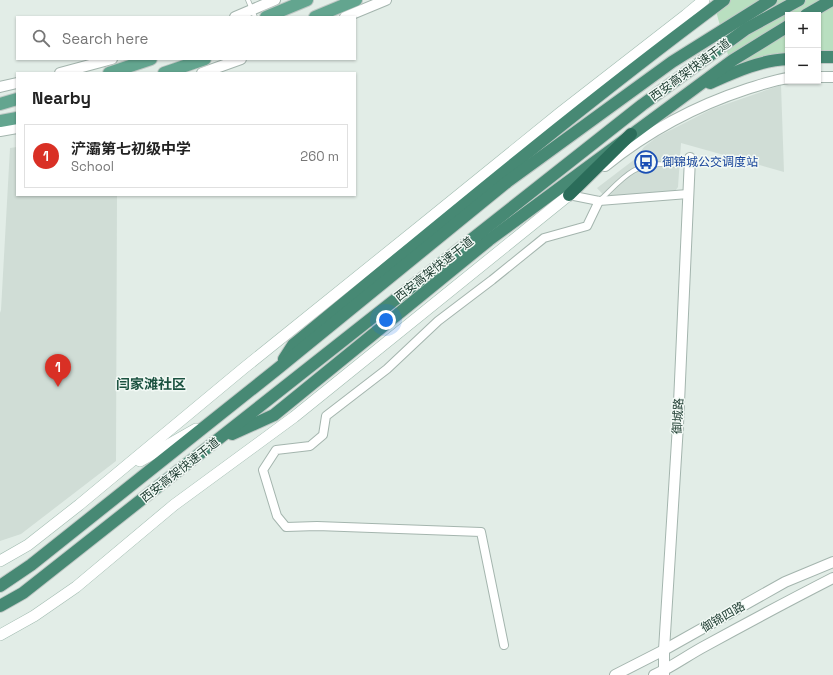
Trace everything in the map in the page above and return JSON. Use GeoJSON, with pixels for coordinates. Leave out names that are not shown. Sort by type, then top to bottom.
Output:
{"type":"FeatureCollection","features":[{"type":"Feature","properties":{"kind":"highway"},"geometry":{"type":"LineString","coordinates":[[276,370],[293,345],[299,340],[425,236],[656,51],[724,0]]}},
{"type":"Feature","properties":{"kind":"highway","name":"西安高架快速干道"},"geometry":{"type":"LineString","coordinates":[[0,586],[31,565],[276,370],[507,182],[672,62],[771,0]]}},
{"type":"Feature","properties":{"kind":"highway","name":"西安高架快速干道"},"geometry":{"type":"LineString","coordinates":[[0,606],[23,593],[636,110],[746,30],[799,0]]}},
{"type":"Feature","properties":{"kind":"highway"},"geometry":{"type":"LineString","coordinates":[[811,12],[832,0]]}},
{"type":"Feature","properties":{"kind":"highway"},"geometry":{"type":"LineString","coordinates":[[214,442],[274,415],[489,240],[684,95],[733,60],[785,28]]}},
{"type":"Feature","properties":{"kind":"highway"},"geometry":{"type":"LineString","coordinates":[[821,57],[833,57]]}},
{"type":"Feature","properties":{"kind":"highway"},"geometry":{"type":"LineString","coordinates":[[684,95],[735,72],[782,59]]}},
{"type":"Feature","properties":{"kind":"highway"},"geometry":{"type":"LineString","coordinates":[[569,195],[631,134]]}},
{"type":"Feature","properties":{"kind":"main road"},"geometry":{"type":"LineString","coordinates":[[268,16],[307,0]]}},
{"type":"Feature","properties":{"kind":"main road"},"geometry":{"type":"LineString","coordinates":[[317,16],[356,0]]}},
{"type":"Feature","properties":{"kind":"main road"},"geometry":{"type":"LineString","coordinates":[[0,561],[33,541],[79,506],[405,238],[560,113],[704,0]]}},
{"type":"Feature","properties":{"kind":"main road"},"geometry":{"type":"LineString","coordinates":[[112,72],[148,60]]}},
{"type":"Feature","properties":{"kind":"main road"},"geometry":{"type":"LineString","coordinates":[[167,72],[202,60]]}},
{"type":"Feature","properties":{"kind":"main road"},"geometry":{"type":"LineString","coordinates":[[0,104],[16,99]]}},
{"type":"Feature","properties":{"kind":"main road"},"geometry":{"type":"LineString","coordinates":[[0,121],[16,118]]}},
{"type":"Feature","properties":{"kind":"main road"},"geometry":{"type":"LineString","coordinates":[[0,635],[34,616],[76,587],[174,506],[294,416],[569,195]]}},
{"type":"Feature","properties":{"kind":"main road"},"geometry":{"type":"LineString","coordinates":[[114,476],[217,417]]}},
{"type":"Feature","properties":{"kind":"street"},"geometry":{"type":"LineString","coordinates":[[237,16],[275,0]]}},
{"type":"Feature","properties":{"kind":"street"},"geometry":{"type":"LineString","coordinates":[[347,16],[386,0]]}},
{"type":"Feature","properties":{"kind":"street"},"geometry":{"type":"LineString","coordinates":[[64,72],[108,60]]}},
{"type":"Feature","properties":{"kind":"street"},"geometry":{"type":"LineString","coordinates":[[205,72],[238,60]]}},
{"type":"Feature","properties":{"kind":"street"},"geometry":{"type":"LineString","coordinates":[[821,77],[833,77]]}},
{"type":"Feature","properties":{"kind":"street"},"geometry":{"type":"LineString","coordinates":[[569,195],[624,151],[683,115],[711,102],[736,93],[772,81],[785,79]]}},
{"type":"Feature","properties":{"kind":"street"},"geometry":{"type":"LineString","coordinates":[[0,87],[16,83]]}},
{"type":"Feature","properties":{"kind":"street"},"geometry":{"type":"LineString","coordinates":[[0,131],[16,128]]}},
{"type":"Feature","properties":{"kind":"street","name":"御城路"},"geometry":{"type":"LineString","coordinates":[[664,673],[664,650],[678,425],[690,161]]}},
{"type":"Feature","properties":{"kind":"street"},"geometry":{"type":"LineString","coordinates":[[569,195],[598,202],[688,194]]}},
{"type":"Feature","properties":{"kind":"street"},"geometry":{"type":"LineString","coordinates":[[504,645],[481,532],[317,526],[286,527],[277,516],[263,470],[276,450],[310,446],[323,435],[326,416],[387,369],[438,321],[544,238],[587,226],[598,202]]}},
{"type":"Feature","properties":{"kind":"street","name":"御锦四路"},"geometry":{"type":"LineString","coordinates":[[615,675],[664,650],[785,582],[833,562]]}},
{"type":"Feature","properties":{"kind":"street","name":"御锦四路"},"geometry":{"type":"LineString","coordinates":[[654,675],[664,673],[695,651],[833,578]]}},
{"type":"Feature","properties":{"kind":"lane"},"geometry":{"type":"LineString","coordinates":[[598,202],[629,174],[639,168],[690,161]]}},
{"type":"Feature","properties":{"kind":"shaded area","name":"御锦城公交调度站"},"geometry":{"type":"Polygon","coordinates":[[[781,85],[784,172],[681,143],[678,187],[675,191],[606,198],[597,188],[635,159],[644,147],[657,137],[712,109],[781,85]]]}},
{"type":"Feature","properties":{"kind":"shaded area"},"geometry":{"type":"Polygon","coordinates":[[[16,147],[16,196],[117,196],[116,461],[21,534],[0,541],[0,313],[10,148],[16,147]]]}},
{"type":"Feature","properties":{"kind":"green space"},"geometry":{"type":"Polygon","coordinates":[[[713,0],[833,0],[833,57],[821,57],[821,12],[785,12],[785,59],[731,66],[713,0]]]}},
{"type":"Feature","properties":{"kind":"place","name":"御锦城公交调度站"},"geometry":{"type":"Point","coordinates":[646,162]}},
{"type":"Feature","properties":{"kind":"place","name":"浐灞第七初级中学"},"geometry":{"type":"Point","coordinates":[58,387]}},
{"type":"Feature","properties":{"kind":"district","name":"闫家滩社区"},"geometry":{"type":"Point","coordinates":[151,384]}}]}
